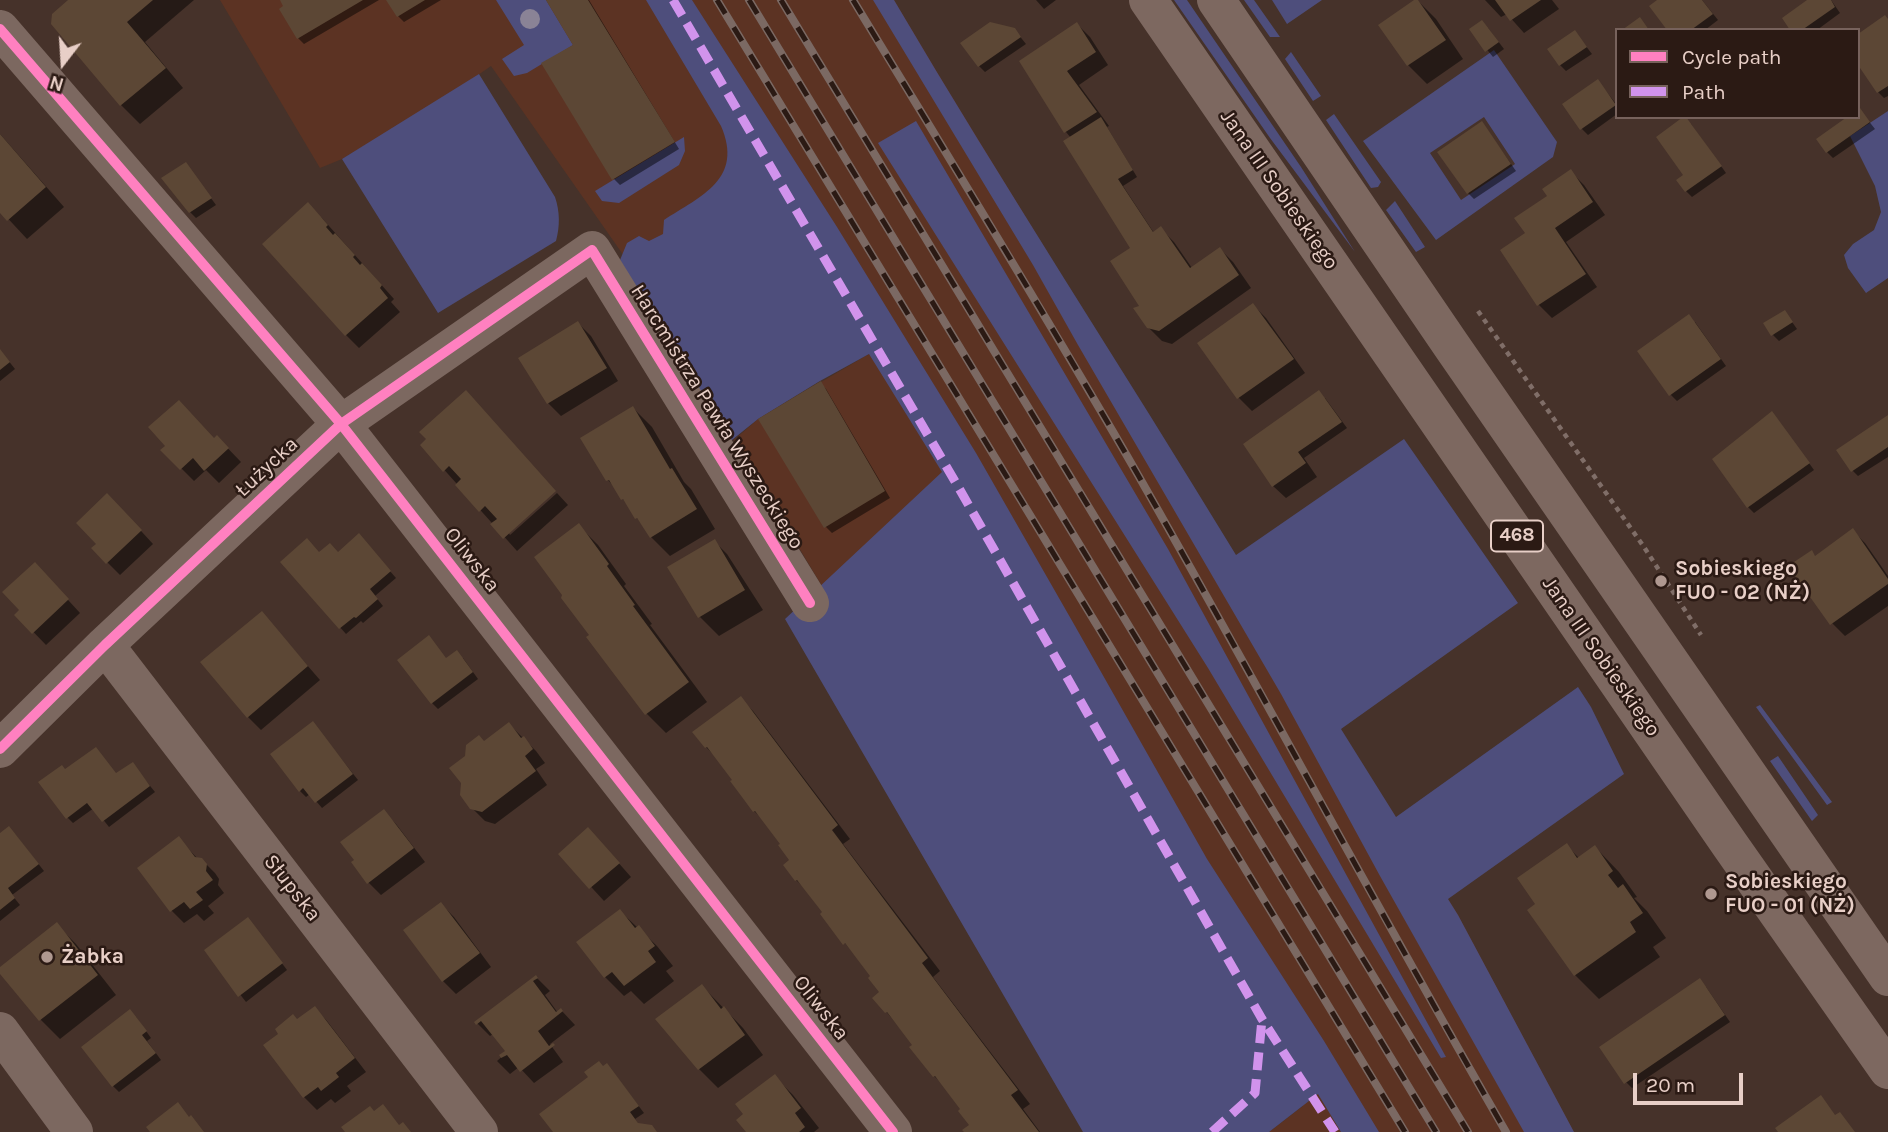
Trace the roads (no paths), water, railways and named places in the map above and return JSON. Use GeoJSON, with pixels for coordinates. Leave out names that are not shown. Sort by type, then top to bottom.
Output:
{"type":"FeatureCollection","features":[{"type":"Feature","properties":{"kind":"main road","name":"Jana III Sobieskiego"},"geometry":{"type":"LineString","coordinates":[[1148,0],[1888,1070]]}},
{"type":"Feature","properties":{"kind":"main road","name":"468"},"geometry":{"type":"LineString","coordinates":[[1216,0],[1888,977]]}},
{"type":"Feature","properties":{"kind":"street","name":"Oliwska"},"geometry":{"type":"LineString","coordinates":[[0,29],[341,424],[893,1132]]}},
{"type":"Feature","properties":{"kind":"street","name":"Łużycka"},"geometry":{"type":"LineString","coordinates":[[0,749],[105,645],[341,424],[592,250]]}},
{"type":"Feature","properties":{"kind":"street","name":"Harcmistrza Pawła Wyszeckiego"},"geometry":{"type":"LineString","coordinates":[[592,250],[810,603]]}},
{"type":"Feature","properties":{"kind":"street","name":"Słupska"},"geometry":{"type":"LineString","coordinates":[[105,645],[479,1132]]}},
{"type":"Feature","properties":{"kind":"street"},"geometry":{"type":"LineString","coordinates":[[0,1031],[74,1132]]}},
{"type":"Feature","properties":{"kind":"railway"},"geometry":{"type":"LineString","coordinates":[[717,0],[1405,1132]]}},
{"type":"Feature","properties":{"kind":"railway"},"geometry":{"type":"LineString","coordinates":[[749,0],[1436,1132]]}},
{"type":"Feature","properties":{"kind":"railway"},"geometry":{"type":"LineString","coordinates":[[781,0],[1468,1132]]}},
{"type":"Feature","properties":{"kind":"railway"},"geometry":{"type":"LineString","coordinates":[[853,0],[1134,468],[1506,1132]]}},
{"type":"Feature","properties":{"kind":"place","name":"Sobieskiego FUO - 02 (NŻ)"},"geometry":{"type":"Point","coordinates":[1661,581]}},
{"type":"Feature","properties":{"kind":"place","name":"Sobieskiego FUO - 01 (NŻ)"},"geometry":{"type":"Point","coordinates":[1711,894]}},
{"type":"Feature","properties":{"kind":"place","name":"Żabka"},"geometry":{"type":"Point","coordinates":[47,957]}}]}
